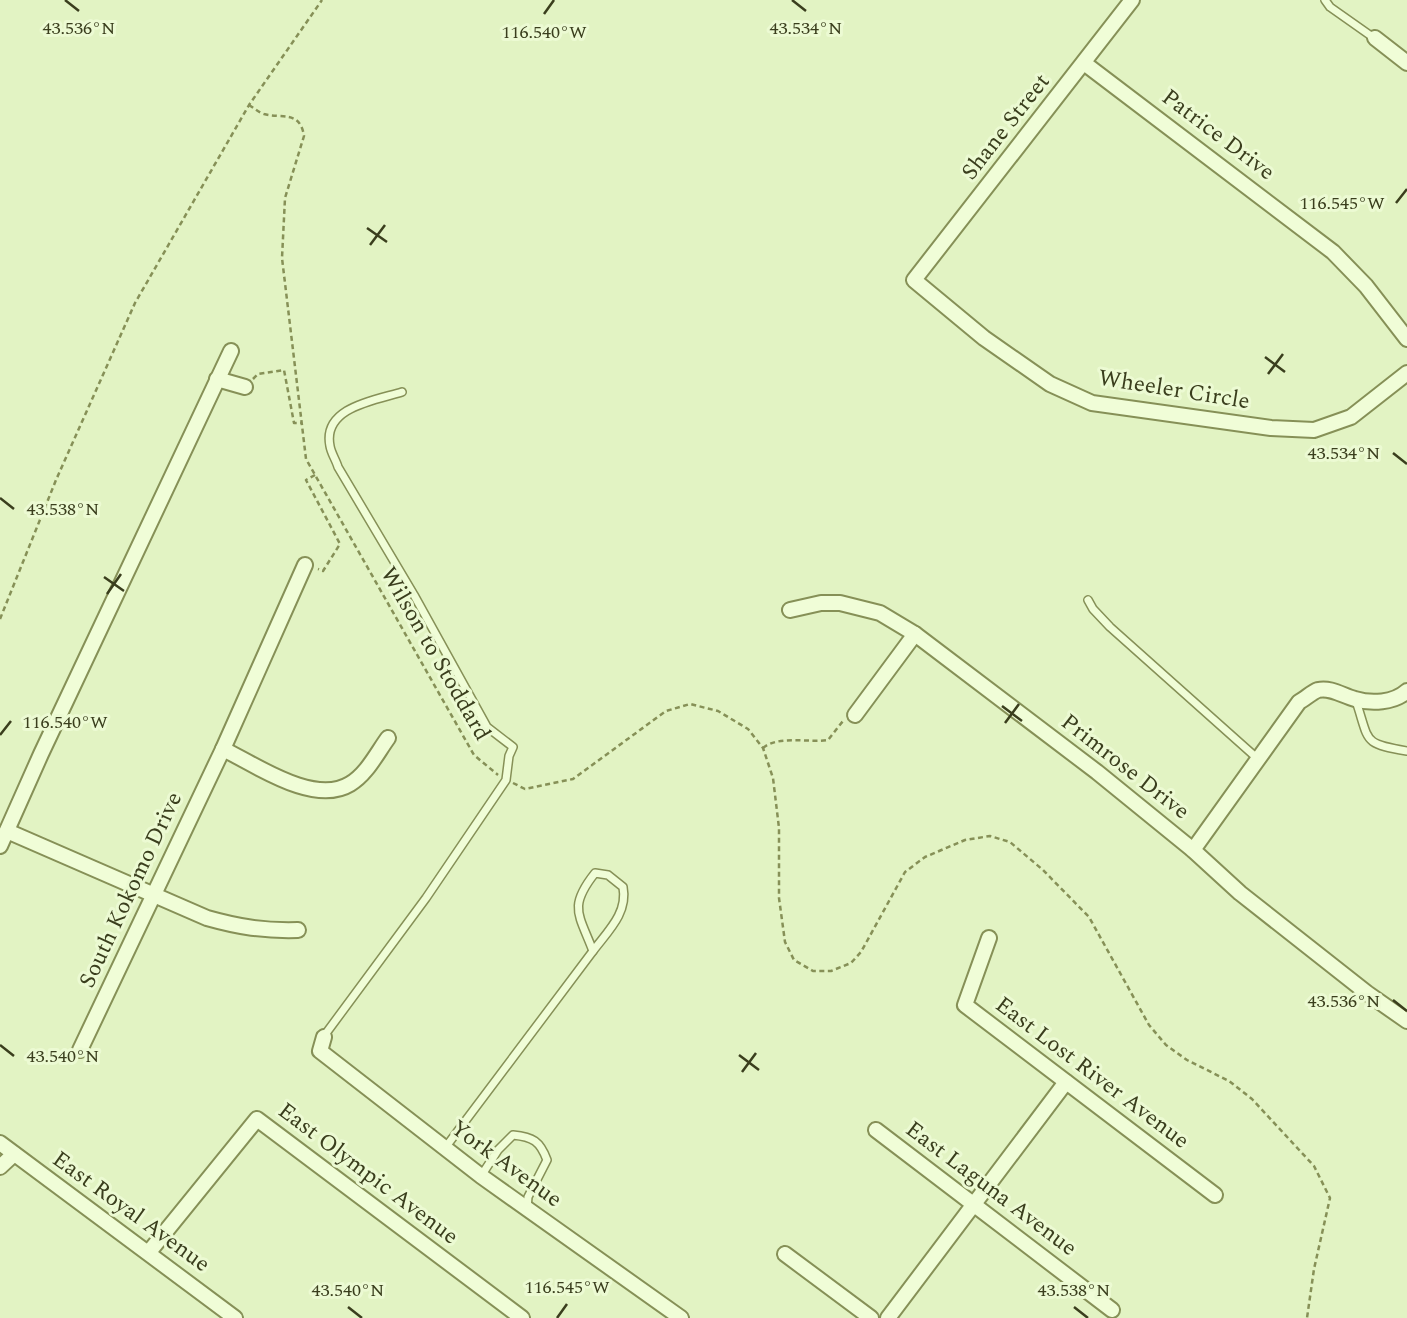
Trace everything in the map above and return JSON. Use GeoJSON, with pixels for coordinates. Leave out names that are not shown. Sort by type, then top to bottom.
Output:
{"type":"FeatureCollection","features":[{"type":"Feature","properties":{"kind":"street","name":"Shane Street"},"geometry":{"type":"LineString","coordinates":[[915,281],[1132,0]]}},
{"type":"Feature","properties":{"kind":"street"},"geometry":{"type":"LineString","coordinates":[[1375,38],[1407,63]]}},
{"type":"Feature","properties":{"kind":"street","name":"Patrice Drive"},"geometry":{"type":"LineString","coordinates":[[1084,63],[1333,252],[1366,286],[1407,339]]}},
{"type":"Feature","properties":{"kind":"street","name":"Wheeler Circle"},"geometry":{"type":"LineString","coordinates":[[915,281],[985,338],[1050,384],[1092,403],[1271,428],[1314,430],[1351,417],[1407,373]]}},
{"type":"Feature","properties":{"kind":"street"},"geometry":{"type":"LineString","coordinates":[[0,846],[46,741],[232,351]]}},
{"type":"Feature","properties":{"kind":"street"},"geometry":{"type":"LineString","coordinates":[[218,379],[245,387]]}},
{"type":"Feature","properties":{"kind":"street","name":"South Kokomo Drive"},"geometry":{"type":"LineString","coordinates":[[79,1050],[155,895],[305,565]]}},
{"type":"Feature","properties":{"kind":"street","name":"Primrose Drive"},"geometry":{"type":"LineString","coordinates":[[790,610],[821,603],[840,603],[880,612],[915,634],[1097,772],[1193,850],[1240,893],[1367,993],[1407,1021]]}},
{"type":"Feature","properties":{"kind":"street"},"geometry":{"type":"LineString","coordinates":[[855,715],[915,634]]}},
{"type":"Feature","properties":{"kind":"street"},"geometry":{"type":"LineString","coordinates":[[1193,850],[1300,702],[1318,690],[1339,692],[1356,700],[1387,701],[1407,691]]}},
{"type":"Feature","properties":{"kind":"street"},"geometry":{"type":"LineString","coordinates":[[223,749],[281,778],[315,791],[349,784],[364,772],[388,738]]}},
{"type":"Feature","properties":{"kind":"street"},"geometry":{"type":"LineString","coordinates":[[6,831],[207,918],[269,931],[298,930]]}},
{"type":"Feature","properties":{"kind":"street","name":"East Lost River Avenue"},"geometry":{"type":"LineString","coordinates":[[989,939],[965,1005],[1215,1195]]}},
{"type":"Feature","properties":{"kind":"street","name":"York Avenue"},"geometry":{"type":"LineString","coordinates":[[324,1037],[320,1051],[481,1176],[681,1318]]}},
{"type":"Feature","properties":{"kind":"street"},"geometry":{"type":"LineString","coordinates":[[888,1318],[1066,1082]]}},
{"type":"Feature","properties":{"kind":"street","name":"East Olympic Avenue"},"geometry":{"type":"LineString","coordinates":[[149,1252],[257,1119],[522,1318]]}},
{"type":"Feature","properties":{"kind":"street","name":"East Laguna Avenue"},"geometry":{"type":"LineString","coordinates":[[876,1130],[1112,1310]]}},
{"type":"Feature","properties":{"kind":"street","name":"East Royal Avenue"},"geometry":{"type":"LineString","coordinates":[[0,1143],[235,1318]]}},
{"type":"Feature","properties":{"kind":"street"},"geometry":{"type":"LineString","coordinates":[[0,1167],[14,1154]]}},
{"type":"Feature","properties":{"kind":"street"},"geometry":{"type":"LineString","coordinates":[[785,1254],[871,1318]]}},
{"type":"Feature","properties":{"kind":"lane"},"geometry":{"type":"LineString","coordinates":[[1325,0],[1375,38]]}},
{"type":"Feature","properties":{"kind":"lane"},"geometry":{"type":"LineString","coordinates":[[324,1037],[426,898],[506,780],[513,747],[487,727],[414,595],[338,467],[330,446],[330,434],[335,419],[349,409],[402,391]]}},
{"type":"Feature","properties":{"kind":"lane"},"geometry":{"type":"LineString","coordinates":[[1088,600],[1110,627],[1258,760]]}},
{"type":"Feature","properties":{"kind":"lane"},"geometry":{"type":"LineString","coordinates":[[1356,700],[1368,738],[1374,745],[1407,751]]}},
{"type":"Feature","properties":{"kind":"lane"},"geometry":{"type":"LineString","coordinates":[[445,1148],[593,951],[616,920],[625,901],[623,887],[608,875],[595,873],[577,902],[579,916],[593,951]]}},
{"type":"Feature","properties":{"kind":"lane"},"geometry":{"type":"LineString","coordinates":[[481,1176],[498,1150],[513,1135],[528,1137],[542,1146],[547,1160],[528,1197],[527,1209]]}},
{"type":"Feature","properties":{"kind":"path"},"geometry":{"type":"LineString","coordinates":[[0,619],[56,480],[135,303],[249,105],[322,0]]}},
{"type":"Feature","properties":{"kind":"path","name":"Wilson to Stoddard"},"geometry":{"type":"LineString","coordinates":[[249,105],[261,113],[286,115],[296,120],[303,128],[304,136],[285,198],[282,258],[306,459],[474,755],[506,780],[525,789],[573,779],[666,711],[690,704],[718,711],[748,729],[763,748],[773,778],[779,828],[779,898],[785,942],[794,960],[813,971],[831,971],[851,963],[867,942],[905,872],[925,857],[965,840],[990,836],[1010,842],[1043,870],[1089,917],[1149,1025],[1166,1045],[1187,1060],[1229,1081],[1252,1099],[1314,1166],[1330,1198],[1314,1269],[1307,1318]]}},
{"type":"Feature","properties":{"kind":"path"},"geometry":{"type":"LineString","coordinates":[[245,387],[258,374],[284,370],[294,423],[302,423]]}},
{"type":"Feature","properties":{"kind":"path"},"geometry":{"type":"LineString","coordinates":[[305,565],[323,571],[340,544],[306,480],[315,475]]}},
{"type":"Feature","properties":{"kind":"path"},"geometry":{"type":"LineString","coordinates":[[763,748],[768,743],[781,741],[828,740],[846,718],[855,715]]}}]}
